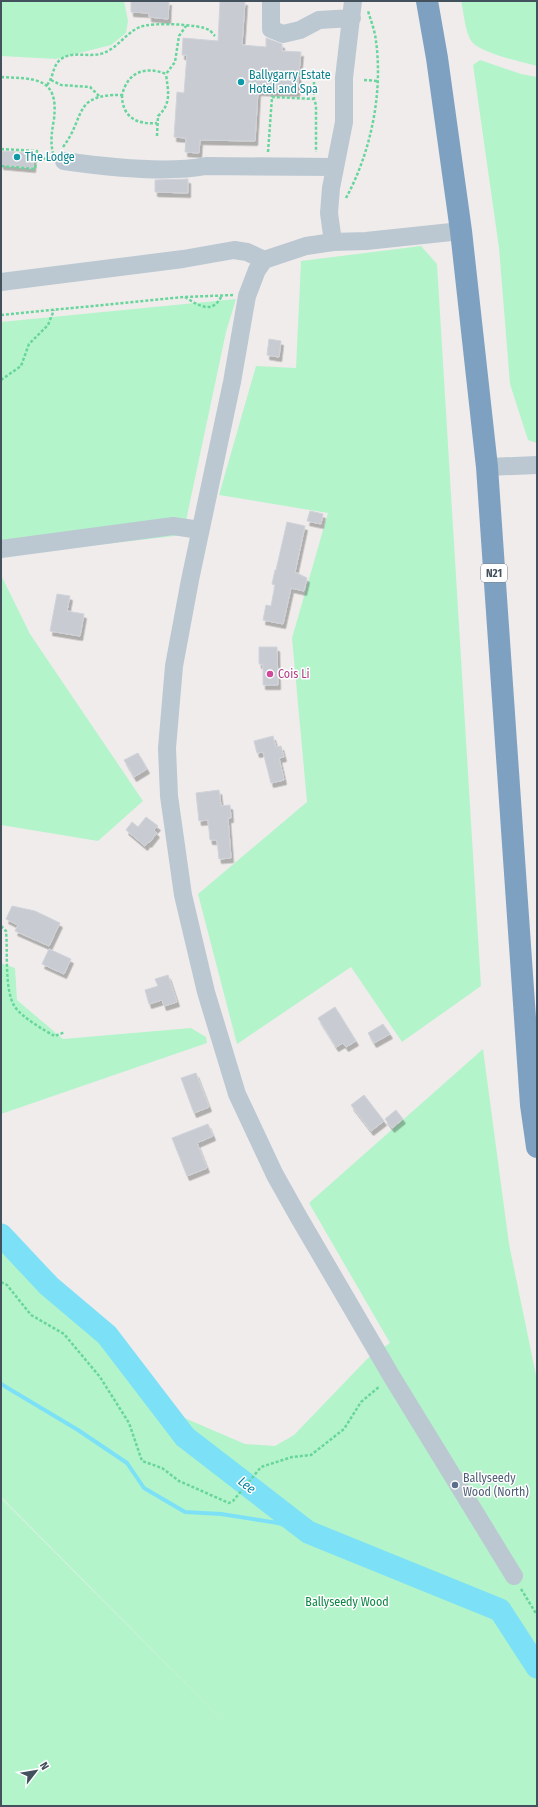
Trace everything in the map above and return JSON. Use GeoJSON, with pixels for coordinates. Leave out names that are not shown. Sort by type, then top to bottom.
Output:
{"type":"FeatureCollection","features":[{"type":"Feature","properties":{"kind":"highway","name":"N21"},"geometry":{"type":"LineString","coordinates":[[427,1],[437,58],[461,231],[487,467],[531,1105],[537,1147]]}},
{"type":"Feature","properties":{"kind":"street"},"geometry":{"type":"LineString","coordinates":[[271,1],[271,29],[283,34],[300,30],[319,20],[357,9],[344,78],[344,122],[334,167],[329,213],[333,242]]}},
{"type":"Feature","properties":{"kind":"street"},"geometry":{"type":"LineString","coordinates":[[61,154],[127,167],[187,170],[206,166],[334,167]]}},
{"type":"Feature","properties":{"kind":"street"},"geometry":{"type":"LineString","coordinates":[[461,231],[366,241],[333,242],[306,246],[264,260],[257,270],[247,296],[232,382],[200,530],[174,666],[167,748],[169,793],[183,895],[206,992],[230,1075],[274,1175],[392,1377],[514,1576]]}},
{"type":"Feature","properties":{"kind":"street"},"geometry":{"type":"LineString","coordinates":[[1,282],[183,259],[234,250],[246,252],[264,260]]}},
{"type":"Feature","properties":{"kind":"street"},"geometry":{"type":"LineString","coordinates":[[487,467],[537,465]]}},
{"type":"Feature","properties":{"kind":"street"},"geometry":{"type":"LineString","coordinates":[[1,549],[173,526],[200,530]]}},
{"type":"Feature","properties":{"kind":"path"},"geometry":{"type":"LineString","coordinates":[[345,199],[356,178],[366,149],[374,116],[378,81],[376,40],[357,9]]}},
{"type":"Feature","properties":{"kind":"path"},"geometry":{"type":"LineString","coordinates":[[47,85],[51,80],[56,64],[63,58],[72,55],[99,54],[109,50],[141,26],[168,23],[208,29],[215,36]]}},
{"type":"Feature","properties":{"kind":"path"},"geometry":{"type":"LineString","coordinates":[[157,136],[158,116],[168,104],[166,74],[175,62],[179,36],[186,26]]}},
{"type":"Feature","properties":{"kind":"path"},"geometry":{"type":"LineString","coordinates":[[157,123],[142,123],[134,120],[127,113],[121,95],[130,79],[140,71],[150,69],[166,74]]}},
{"type":"Feature","properties":{"kind":"path"},"geometry":{"type":"LineString","coordinates":[[299,73],[314,77],[323,77]]}},
{"type":"Feature","properties":{"kind":"path"},"geometry":{"type":"LineString","coordinates":[[1,77],[28,78],[39,80],[47,85],[53,96],[54,102],[51,146]]}},
{"type":"Feature","properties":{"kind":"path"},"geometry":{"type":"LineString","coordinates":[[314,77],[314,100],[316,105],[316,160]]}},
{"type":"Feature","properties":{"kind":"path"},"geometry":{"type":"LineString","coordinates":[[51,80],[61,85],[90,87],[100,96]]}},
{"type":"Feature","properties":{"kind":"path"},"geometry":{"type":"LineString","coordinates":[[364,80],[378,81]]}},
{"type":"Feature","properties":{"kind":"path"},"geometry":{"type":"LineString","coordinates":[[35,160],[46,160],[61,154],[82,108],[90,101],[100,96],[121,95]]}},
{"type":"Feature","properties":{"kind":"path"},"geometry":{"type":"LineString","coordinates":[[268,154],[272,97],[314,100]]}},
{"type":"Feature","properties":{"kind":"path"},"geometry":{"type":"LineString","coordinates":[[1,149],[37,151],[35,169],[1,166]]}},
{"type":"Feature","properties":{"kind":"path"},"geometry":{"type":"LineString","coordinates":[[1,315],[184,297],[222,295],[218,303],[214,306],[204,308],[184,297]]}},
{"type":"Feature","properties":{"kind":"path"},"geometry":{"type":"LineString","coordinates":[[1,380],[21,366],[29,344],[48,325],[54,310]]}},
{"type":"Feature","properties":{"kind":"path"},"geometry":{"type":"LineString","coordinates":[[1,926],[6,931],[8,991],[15,1008],[40,1028],[54,1036],[65,1032]]}},
{"type":"Feature","properties":{"kind":"path"},"geometry":{"type":"LineString","coordinates":[[1,1282],[7,1285],[31,1315],[64,1334],[100,1376],[129,1423],[142,1461],[162,1468],[179,1482],[229,1503],[233,1501],[261,1467],[292,1457],[311,1455],[344,1429],[361,1402],[373,1392]]}},
{"type":"Feature","properties":{"kind":"path"},"geometry":{"type":"LineString","coordinates":[[514,1576],[537,1615]]}},
{"type":"Feature","properties":{"kind":"green space"},"geometry":{"type":"Polygon","coordinates":[[[1,1],[124,1],[128,21],[126,33],[111,45],[56,59],[1,56],[1,1]]]}},
{"type":"Feature","properties":{"kind":"green space"},"geometry":{"type":"Polygon","coordinates":[[[461,1],[537,1],[537,66],[493,54],[473,43],[466,29],[461,1]]]}},
{"type":"Feature","properties":{"kind":"green space"},"geometry":{"type":"Polygon","coordinates":[[[480,60],[521,74],[537,77],[537,443],[528,440],[510,384],[499,248],[473,65],[480,60]]]}},
{"type":"Feature","properties":{"kind":"green space"},"geometry":{"type":"Polygon","coordinates":[[[421,246],[437,264],[481,986],[402,1042],[351,967],[237,1044],[198,894],[307,802],[292,638],[328,513],[219,495],[256,366],[296,368],[301,261],[421,246]]]}},
{"type":"Feature","properties":{"kind":"green space"},"geometry":{"type":"Polygon","coordinates":[[[236,299],[226,332],[183,535],[1,556],[1,322],[236,299]]]}},
{"type":"Feature","properties":{"kind":"green space"},"geometry":{"type":"Polygon","coordinates":[[[1,575],[30,634],[143,801],[98,841],[1,825],[1,575]]]}},
{"type":"Feature","properties":{"kind":"green space"},"geometry":{"type":"Polygon","coordinates":[[[1,963],[15,968],[17,1000],[63,1039],[191,1028],[206,1037],[207,1043],[1,1114],[1,963]]]}},
{"type":"Feature","properties":{"kind":"green space","name":"Ballyseedy Wood"},"geometry":{"type":"Polygon","coordinates":[[[483,1049],[509,1244],[537,1380],[537,1806],[1,1806],[1,1498],[263,1761],[1,1497],[1,1227],[48,1275],[112,1330],[180,1416],[245,1444],[275,1446],[294,1435],[368,1358],[390,1343],[309,1203],[483,1049]]]}},
{"type":"Feature","properties":{"kind":"building"},"geometry":{"type":"Polygon","coordinates":[[[131,1],[169,1],[168,19],[149,17],[149,13],[131,12],[131,1]]]}},
{"type":"Feature","properties":{"kind":"building","name":"Ballygarry Estate Hotel and Spa"},"geometry":{"type":"Polygon","coordinates":[[[220,1],[245,1],[242,45],[266,47],[266,38],[282,44],[282,51],[301,52],[297,92],[258,91],[255,141],[200,140],[199,153],[185,152],[186,138],[174,137],[177,92],[184,93],[187,55],[182,55],[183,38],[218,41],[220,1]]]}},
{"type":"Feature","properties":{"kind":"building","name":"The Lodge"},"geometry":{"type":"Polygon","coordinates":[[[1,151],[34,153],[33,168],[1,165],[1,151]]]}},
{"type":"Feature","properties":{"kind":"building"},"geometry":{"type":"Polygon","coordinates":[[[188,179],[188,193],[155,192],[155,180],[188,179]]]}},
{"type":"Feature","properties":{"kind":"building"},"geometry":{"type":"Polygon","coordinates":[[[269,339],[281,341],[279,357],[267,355],[269,339]]]}},
{"type":"Feature","properties":{"kind":"building"},"geometry":{"type":"Polygon","coordinates":[[[310,511],[323,514],[321,524],[307,521],[310,511]]]}},
{"type":"Feature","properties":{"kind":"building"},"geometry":{"type":"Polygon","coordinates":[[[287,522],[305,526],[295,572],[307,578],[304,591],[291,588],[283,624],[263,620],[266,605],[271,606],[275,585],[272,584],[287,522]]]}},
{"type":"Feature","properties":{"kind":"building"},"geometry":{"type":"Polygon","coordinates":[[[57,594],[70,596],[67,611],[84,614],[80,636],[50,631],[57,594]]]}},
{"type":"Feature","properties":{"kind":"building","name":"Cois Li"},"geometry":{"type":"Polygon","coordinates":[[[259,647],[277,647],[278,685],[263,685],[263,664],[259,664],[259,647]]]}},
{"type":"Feature","properties":{"kind":"building"},"geometry":{"type":"Polygon","coordinates":[[[273,736],[276,747],[281,746],[284,757],[279,758],[284,780],[271,783],[263,752],[257,753],[254,741],[273,736]]]}},
{"type":"Feature","properties":{"kind":"building"},"geometry":{"type":"Polygon","coordinates":[[[138,753],[147,769],[134,777],[124,760],[138,753]]]}},
{"type":"Feature","properties":{"kind":"building"},"geometry":{"type":"Polygon","coordinates":[[[219,790],[221,806],[230,805],[231,818],[228,818],[231,858],[219,859],[217,840],[210,840],[208,820],[199,821],[196,793],[219,790]]]}},
{"type":"Feature","properties":{"kind":"building"},"geometry":{"type":"Polygon","coordinates":[[[146,817],[158,826],[154,830],[157,833],[145,846],[126,830],[132,822],[138,827],[146,817]]]}},
{"type":"Feature","properties":{"kind":"building"},"geometry":{"type":"Polygon","coordinates":[[[12,906],[35,911],[60,923],[49,946],[15,931],[18,925],[6,919],[12,906]]]}},
{"type":"Feature","properties":{"kind":"building"},"geometry":{"type":"Polygon","coordinates":[[[49,949],[71,959],[64,974],[42,964],[49,949]]]}},
{"type":"Feature","properties":{"kind":"building"},"geometry":{"type":"Polygon","coordinates":[[[168,975],[177,1002],[164,1006],[162,1000],[149,1004],[145,990],[158,986],[155,979],[168,975]]]}},
{"type":"Feature","properties":{"kind":"building"},"geometry":{"type":"Polygon","coordinates":[[[335,1007],[356,1041],[346,1047],[343,1043],[336,1047],[318,1018],[335,1007]]]}},
{"type":"Feature","properties":{"kind":"building"},"geometry":{"type":"Polygon","coordinates":[[[383,1024],[390,1034],[374,1043],[368,1033],[383,1024]]]}},
{"type":"Feature","properties":{"kind":"building"},"geometry":{"type":"Polygon","coordinates":[[[196,1073],[209,1107],[194,1113],[181,1078],[196,1073]]]}},
{"type":"Feature","properties":{"kind":"building"},"geometry":{"type":"Polygon","coordinates":[[[364,1095],[384,1121],[371,1131],[351,1105],[364,1095]]]}},
{"type":"Feature","properties":{"kind":"building"},"geometry":{"type":"Polygon","coordinates":[[[396,1110],[403,1119],[392,1128],[385,1119],[396,1110]]]}},
{"type":"Feature","properties":{"kind":"building"},"geometry":{"type":"Polygon","coordinates":[[[208,1124],[213,1136],[197,1143],[207,1168],[187,1176],[172,1138],[208,1124]]]}},
{"type":"Feature","properties":{"kind":"waterway","name":"Lee"},"geometry":{"type":"LineString","coordinates":[[1,1235],[49,1286],[107,1335],[185,1437],[308,1532],[500,1610],[537,1667]]}},
{"type":"Feature","properties":{"kind":"waterway"},"geometry":{"type":"LineString","coordinates":[[1,1384],[78,1430],[127,1463],[144,1488],[185,1512],[221,1514],[278,1523],[308,1532]]}},
{"type":"Feature","properties":{"kind":"place","name":"Ballygarry Estate Hotel and Spa"},"geometry":{"type":"Point","coordinates":[241,82]}},
{"type":"Feature","properties":{"kind":"place","name":"The Lodge"},"geometry":{"type":"Point","coordinates":[17,157]}},
{"type":"Feature","properties":{"kind":"place","name":"Cois Li"},"geometry":{"type":"Point","coordinates":[270,674]}},
{"type":"Feature","properties":{"kind":"place","name":"Ballyseedy Wood (North)"},"geometry":{"type":"Point","coordinates":[455,1485]}}]}
